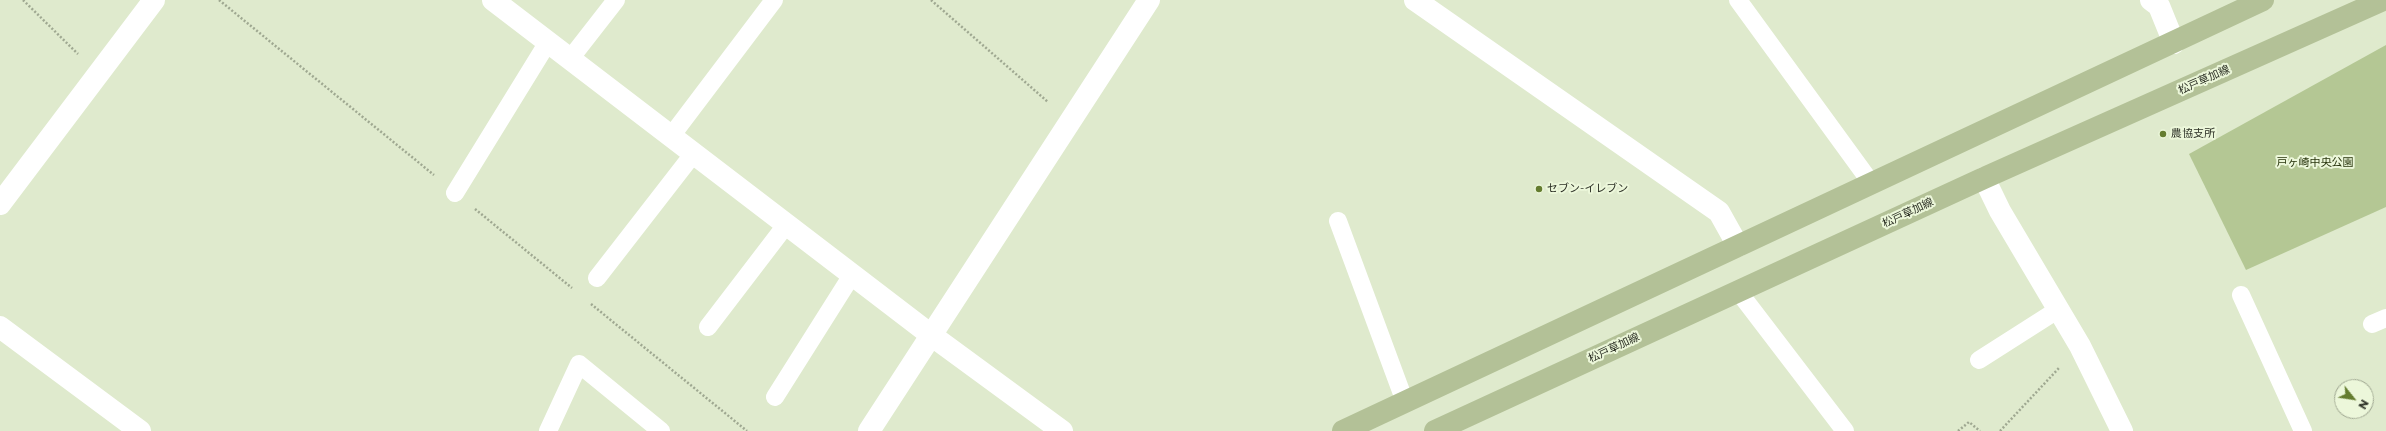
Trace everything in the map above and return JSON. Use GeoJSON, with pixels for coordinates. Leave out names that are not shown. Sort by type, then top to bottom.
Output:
{"type":"FeatureCollection","features":[{"type":"Feature","properties":{"kind":"main road"},"geometry":{"type":"LineString","coordinates":[[1343,431],[2263,0]]}},
{"type":"Feature","properties":{"kind":"main road","name":"松戸草加線"},"geometry":{"type":"LineString","coordinates":[[1438,430],[1984,178],[2384,0]]}},
{"type":"Feature","properties":{"kind":"street"},"geometry":{"type":"LineString","coordinates":[[0,204],[154,0]]}},
{"type":"Feature","properties":{"kind":"street"},"geometry":{"type":"LineString","coordinates":[[493,0],[672,135],[786,225],[931,335],[1062,431]]}},
{"type":"Feature","properties":{"kind":"street"},"geometry":{"type":"LineString","coordinates":[[869,431],[1149,0]]}},
{"type":"Feature","properties":{"kind":"street"},"geometry":{"type":"LineString","coordinates":[[2160,2],[2174,43]]}},
{"type":"Feature","properties":{"kind":"street"},"geometry":{"type":"LineString","coordinates":[[1427,3],[1719,212],[1738,246]]}},
{"type":"Feature","properties":{"kind":"street"},"geometry":{"type":"LineString","coordinates":[[1984,178],[2080,346],[2122,431]]}},
{"type":"Feature","properties":{"kind":"street"},"geometry":{"type":"LineString","coordinates":[[0,327],[140,431]]}},
{"type":"Feature","properties":{"kind":"lane"},"geometry":{"type":"LineString","coordinates":[[570,59],[616,0]]}},
{"type":"Feature","properties":{"kind":"lane"},"geometry":{"type":"LineString","coordinates":[[672,135],[774,0]]}},
{"type":"Feature","properties":{"kind":"lane"},"geometry":{"type":"LineString","coordinates":[[1738,0],[1872,184]]}},
{"type":"Feature","properties":{"kind":"lane"},"geometry":{"type":"LineString","coordinates":[[455,192],[548,42]]}},
{"type":"Feature","properties":{"kind":"lane"},"geometry":{"type":"LineString","coordinates":[[597,278],[694,153]]}},
{"type":"Feature","properties":{"kind":"lane"},"geometry":{"type":"LineString","coordinates":[[1338,221],[1405,402]]}},
{"type":"Feature","properties":{"kind":"lane"},"geometry":{"type":"LineString","coordinates":[[708,327],[786,225]]}},
{"type":"Feature","properties":{"kind":"lane"},"geometry":{"type":"LineString","coordinates":[[775,397],[852,275]]}},
{"type":"Feature","properties":{"kind":"lane"},"geometry":{"type":"LineString","coordinates":[[1738,291],[1845,431]]}},
{"type":"Feature","properties":{"kind":"lane"},"geometry":{"type":"LineString","coordinates":[[2241,295],[2303,431]]}},
{"type":"Feature","properties":{"kind":"lane"},"geometry":{"type":"LineString","coordinates":[[1979,360],[2058,309]]}},
{"type":"Feature","properties":{"kind":"lane"},"geometry":{"type":"LineString","coordinates":[[548,431],[579,364],[661,431]]}},
{"type":"Feature","properties":{"kind":"path"},"geometry":{"type":"LineString","coordinates":[[23,0],[98,74]]}},
{"type":"Feature","properties":{"kind":"path"},"geometry":{"type":"LineString","coordinates":[[219,0],[577,292]]}},
{"type":"Feature","properties":{"kind":"path"},"geometry":{"type":"LineString","coordinates":[[931,0],[1070,121]]}},
{"type":"Feature","properties":{"kind":"path"},"geometry":{"type":"LineString","coordinates":[[589,302],[747,431]]}},
{"type":"Feature","properties":{"kind":"path"},"geometry":{"type":"LineString","coordinates":[[2000,431],[2080,346]]}},
{"type":"Feature","properties":{"kind":"path"},"geometry":{"type":"LineString","coordinates":[[1958,431],[1969,422],[1980,431]]}},
{"type":"Feature","properties":{"kind":"green space","name":"戸ヶ崎中央公園"},"geometry":{"type":"Polygon","coordinates":[[[2386,45],[2386,207],[2246,270],[2189,154],[2386,45]]]}},
{"type":"Feature","properties":{"kind":"place","name":"農協支所"},"geometry":{"type":"Point","coordinates":[2163,134]}},
{"type":"Feature","properties":{"kind":"place","name":"セブン-イレブン"},"geometry":{"type":"Point","coordinates":[1539,189]}}]}
